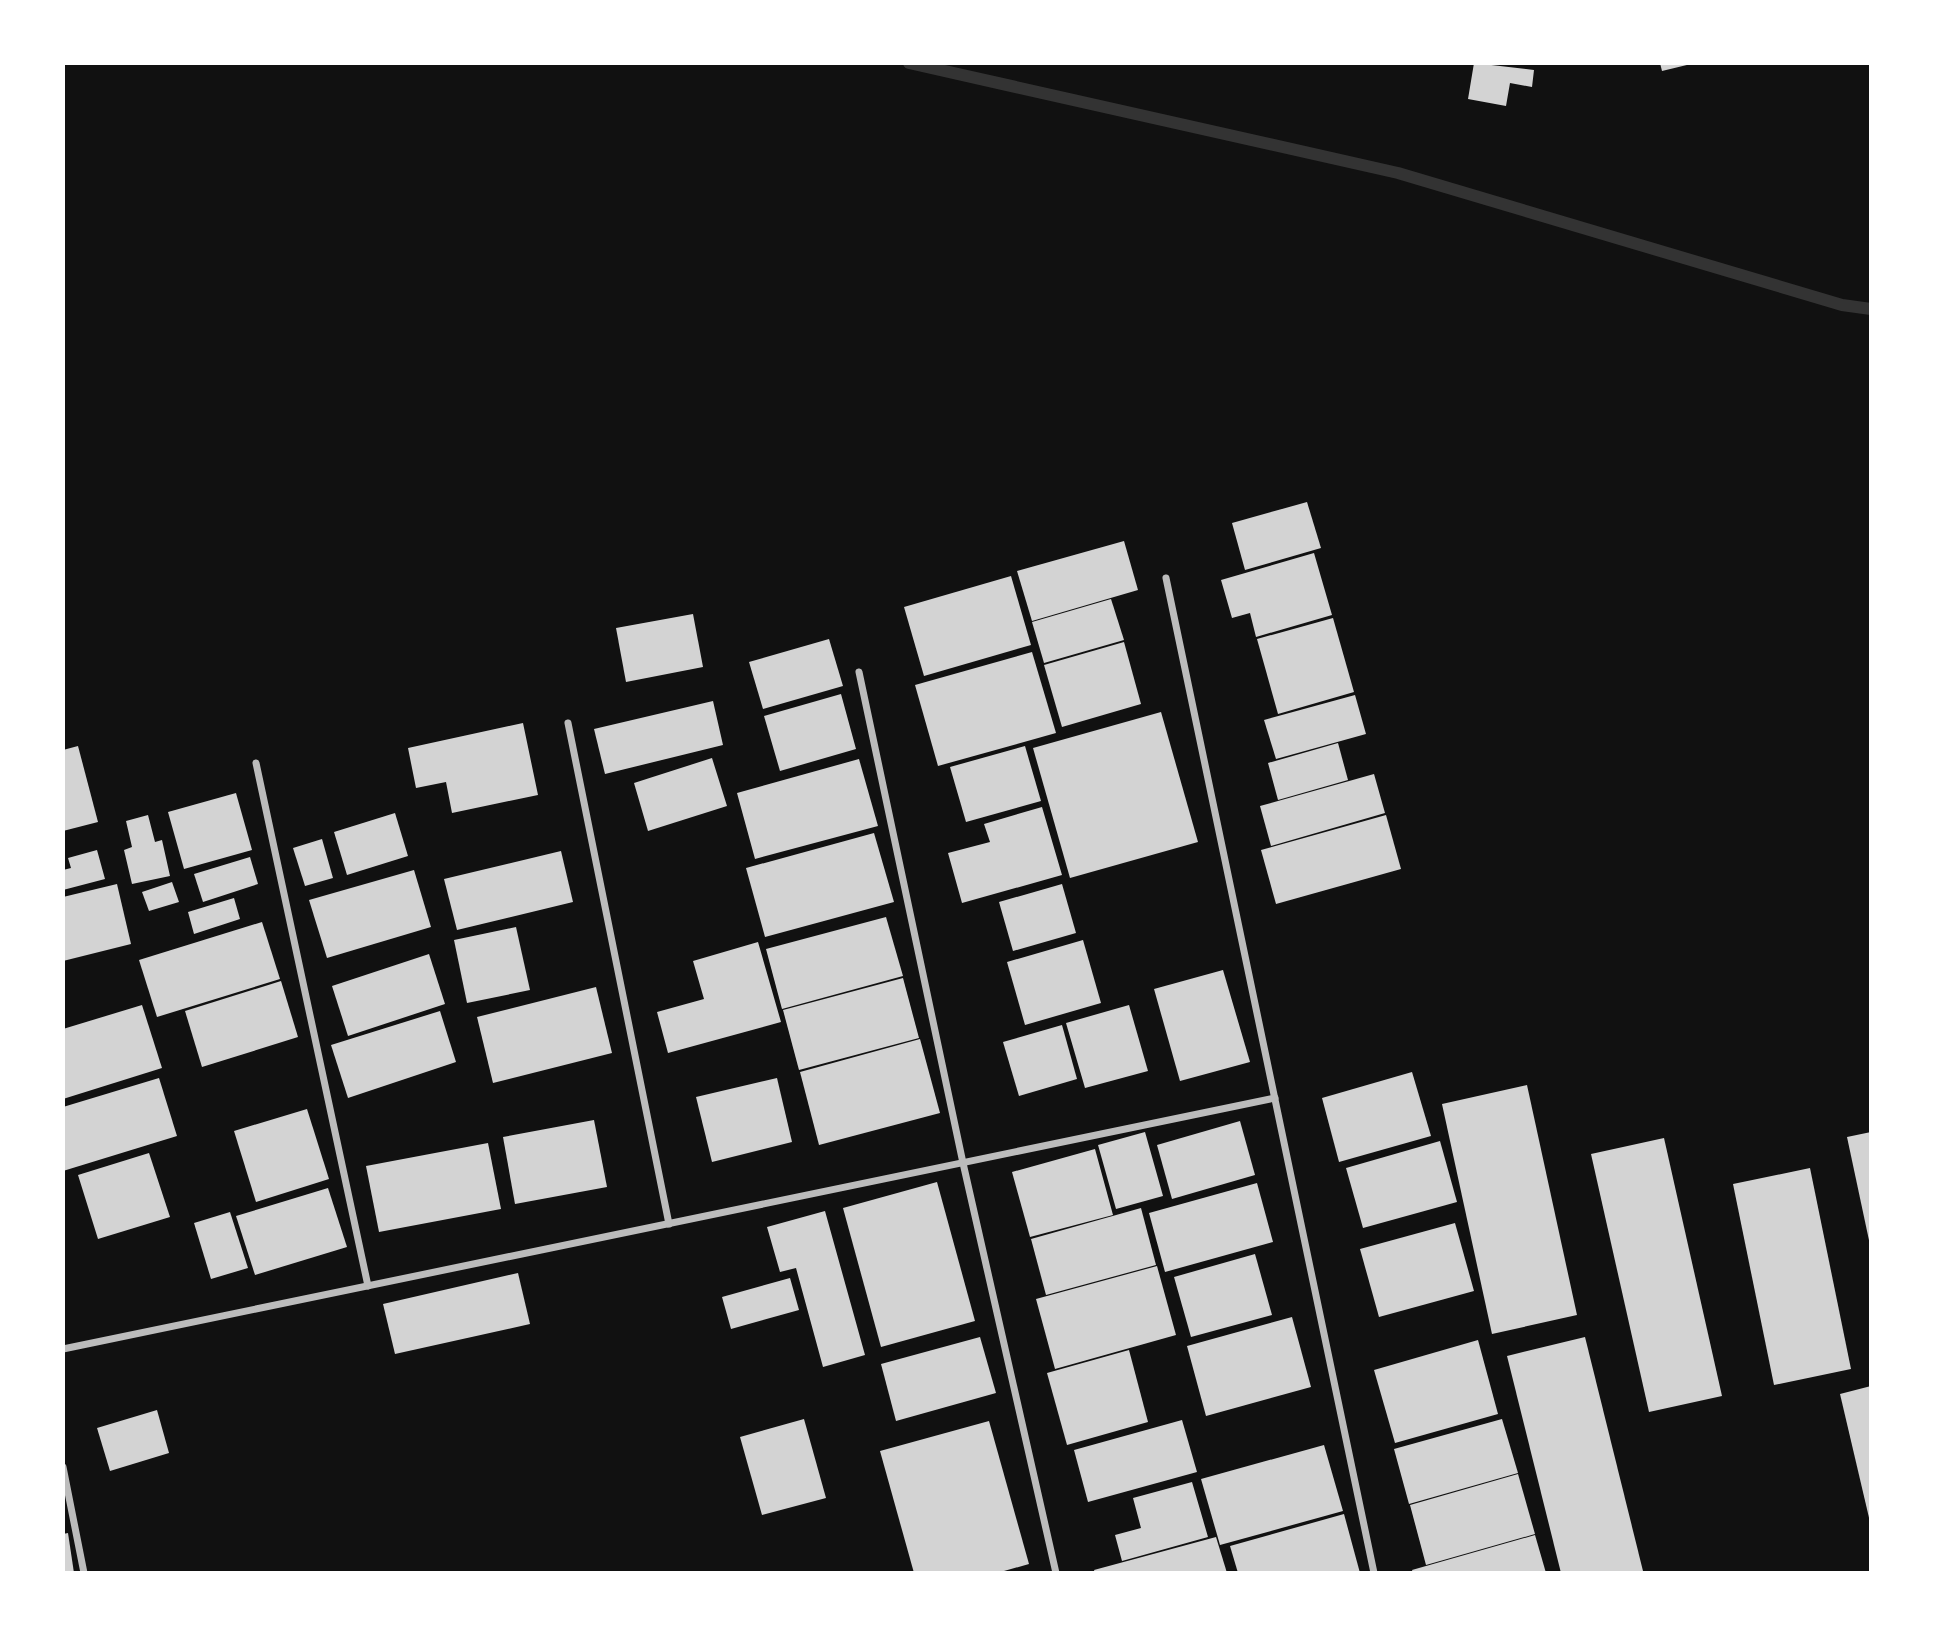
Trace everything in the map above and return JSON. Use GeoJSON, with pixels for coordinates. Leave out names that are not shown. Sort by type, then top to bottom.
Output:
{"type":"FeatureCollection","features":[{"type":"Feature","properties":{"kind":"street"},"geometry":{"type":"LineString","coordinates":[[1166,578],[1374,1573]]}},
{"type":"Feature","properties":{"kind":"street"},"geometry":{"type":"LineString","coordinates":[[859,672],[963,1163],[1056,1573]]}},
{"type":"Feature","properties":{"kind":"street"},"geometry":{"type":"LineString","coordinates":[[568,723],[669,1224]]}},
{"type":"Feature","properties":{"kind":"street"},"geometry":{"type":"LineString","coordinates":[[256,763],[368,1286]]}},
{"type":"Feature","properties":{"kind":"street"},"geometry":{"type":"LineString","coordinates":[[63,1349],[1275,1098]]}},
{"type":"Feature","properties":{"kind":"street"},"geometry":{"type":"LineString","coordinates":[[63,1467],[84,1573]]}},
{"type":"Feature","properties":{"kind":"building"},"geometry":{"type":"Polygon","coordinates":[[[1474,63],[1534,70],[1532,87],[1510,83],[1506,106],[1468,99],[1474,63]]]}},
{"type":"Feature","properties":{"kind":"building"},"geometry":{"type":"Polygon","coordinates":[[[1660,63],[1691,63],[1691,64],[1662,71],[1660,63]]]}},
{"type":"Feature","properties":{"kind":"building"},"geometry":{"type":"Polygon","coordinates":[[[1307,502],[1321,548],[1245,570],[1232,523],[1307,502]]]}},
{"type":"Feature","properties":{"kind":"building"},"geometry":{"type":"Polygon","coordinates":[[[1124,541],[1138,590],[1032,621],[1017,571],[1124,541]]]}},
{"type":"Feature","properties":{"kind":"building"},"geometry":{"type":"Polygon","coordinates":[[[1314,553],[1332,615],[1256,637],[1250,613],[1232,618],[1221,580],[1314,553]]]}},
{"type":"Feature","properties":{"kind":"building"},"geometry":{"type":"Polygon","coordinates":[[[1011,576],[1031,645],[924,676],[904,607],[1011,576]]]}},
{"type":"Feature","properties":{"kind":"building"},"geometry":{"type":"Polygon","coordinates":[[[1111,599],[1124,640],[1044,663],[1032,622],[1111,599]]]}},
{"type":"Feature","properties":{"kind":"building"},"geometry":{"type":"Polygon","coordinates":[[[693,614],[703,667],[626,682],[616,628],[693,614]]]}},
{"type":"Feature","properties":{"kind":"building"},"geometry":{"type":"Polygon","coordinates":[[[1333,618],[1354,692],[1278,714],[1257,639],[1333,618]]]}},
{"type":"Feature","properties":{"kind":"building"},"geometry":{"type":"Polygon","coordinates":[[[829,639],[843,686],[763,709],[749,662],[829,639]]]}},
{"type":"Feature","properties":{"kind":"building"},"geometry":{"type":"Polygon","coordinates":[[[1124,642],[1141,704],[1062,727],[1044,665],[1124,642]]]}},
{"type":"Feature","properties":{"kind":"building"},"geometry":{"type":"Polygon","coordinates":[[[1032,652],[1056,733],[938,766],[915,685],[1032,652]]]}},
{"type":"Feature","properties":{"kind":"building"},"geometry":{"type":"Polygon","coordinates":[[[841,694],[856,749],[780,771],[764,716],[841,694]]]}},
{"type":"Feature","properties":{"kind":"building"},"geometry":{"type":"Polygon","coordinates":[[[1355,695],[1366,734],[1276,759],[1264,720],[1355,695]]]}},
{"type":"Feature","properties":{"kind":"building"},"geometry":{"type":"Polygon","coordinates":[[[713,701],[723,745],[605,774],[594,729],[713,701]]]}},
{"type":"Feature","properties":{"kind":"building"},"geometry":{"type":"Polygon","coordinates":[[[1161,712],[1198,842],[1070,878],[1033,748],[1161,712]]]}},
{"type":"Feature","properties":{"kind":"building"},"geometry":{"type":"Polygon","coordinates":[[[523,723],[538,795],[452,813],[446,782],[416,788],[408,748],[523,723]]]}},
{"type":"Feature","properties":{"kind":"building"},"geometry":{"type":"Polygon","coordinates":[[[1338,743],[1348,780],[1278,800],[1268,763],[1338,743]]]}},
{"type":"Feature","properties":{"kind":"building"},"geometry":{"type":"Polygon","coordinates":[[[78,746],[98,822],[63,831],[63,750],[78,746]]]}},
{"type":"Feature","properties":{"kind":"building"},"geometry":{"type":"Polygon","coordinates":[[[1025,746],[1041,801],[966,822],[950,767],[1025,746]]]}},
{"type":"Feature","properties":{"kind":"building"},"geometry":{"type":"Polygon","coordinates":[[[712,758],[727,806],[648,831],[634,783],[712,758]]]}},
{"type":"Feature","properties":{"kind":"building"},"geometry":{"type":"Polygon","coordinates":[[[859,759],[878,826],[755,859],[737,793],[859,759]]]}},
{"type":"Feature","properties":{"kind":"building"},"geometry":{"type":"Polygon","coordinates":[[[1374,774],[1385,813],[1271,846],[1260,806],[1374,774]]]}},
{"type":"Feature","properties":{"kind":"building"},"geometry":{"type":"Polygon","coordinates":[[[236,793],[252,850],[184,869],[168,812],[236,793]]]}},
{"type":"Feature","properties":{"kind":"building"},"geometry":{"type":"Polygon","coordinates":[[[1042,807],[1062,875],[962,903],[948,853],[990,842],[984,824],[1042,807]]]}},
{"type":"Feature","properties":{"kind":"building"},"geometry":{"type":"Polygon","coordinates":[[[395,813],[408,856],[347,875],[334,832],[395,813]]]}},
{"type":"Feature","properties":{"kind":"building"},"geometry":{"type":"Polygon","coordinates":[[[148,815],[155,842],[162,840],[170,876],[132,884],[124,850],[132,847],[126,821],[148,815]]]}},
{"type":"Feature","properties":{"kind":"building"},"geometry":{"type":"Polygon","coordinates":[[[1386,815],[1401,869],[1276,904],[1261,850],[1386,815]]]}},
{"type":"Feature","properties":{"kind":"building"},"geometry":{"type":"Polygon","coordinates":[[[874,833],[894,902],[765,937],[746,868],[874,833]]]}},
{"type":"Feature","properties":{"kind":"building"},"geometry":{"type":"Polygon","coordinates":[[[322,839],[333,878],[305,886],[293,848],[322,839]]]}},
{"type":"Feature","properties":{"kind":"building"},"geometry":{"type":"Polygon","coordinates":[[[97,850],[105,879],[63,890],[63,870],[71,868],[68,858],[97,850]]]}},
{"type":"Feature","properties":{"kind":"building"},"geometry":{"type":"Polygon","coordinates":[[[561,851],[573,902],[457,930],[444,879],[561,851]]]}},
{"type":"Feature","properties":{"kind":"building"},"geometry":{"type":"Polygon","coordinates":[[[250,857],[258,884],[203,902],[194,874],[250,857]]]}},
{"type":"Feature","properties":{"kind":"building"},"geometry":{"type":"Polygon","coordinates":[[[414,870],[431,927],[327,958],[309,900],[414,870]]]}},
{"type":"Feature","properties":{"kind":"building"},"geometry":{"type":"Polygon","coordinates":[[[172,882],[179,902],[149,911],[142,892],[172,882]]]}},
{"type":"Feature","properties":{"kind":"building"},"geometry":{"type":"Polygon","coordinates":[[[117,884],[131,944],[63,961],[63,897],[117,884]]]}},
{"type":"Feature","properties":{"kind":"building"},"geometry":{"type":"Polygon","coordinates":[[[1062,884],[1076,933],[1013,951],[999,902],[1062,884]]]}},
{"type":"Feature","properties":{"kind":"building"},"geometry":{"type":"Polygon","coordinates":[[[234,898],[240,919],[194,934],[188,912],[234,898]]]}},
{"type":"Feature","properties":{"kind":"building"},"geometry":{"type":"Polygon","coordinates":[[[886,917],[903,976],[782,1009],[766,949],[886,917]]]}},
{"type":"Feature","properties":{"kind":"building"},"geometry":{"type":"Polygon","coordinates":[[[262,922],[280,979],[157,1017],[139,960],[262,922]]]}},
{"type":"Feature","properties":{"kind":"building"},"geometry":{"type":"Polygon","coordinates":[[[516,927],[530,990],[467,1003],[454,940],[516,927]]]}},
{"type":"Feature","properties":{"kind":"building"},"geometry":{"type":"Polygon","coordinates":[[[1083,940],[1101,1003],[1025,1025],[1007,962],[1083,940]]]}},
{"type":"Feature","properties":{"kind":"building"},"geometry":{"type":"Polygon","coordinates":[[[758,942],[781,1022],[668,1053],[657,1012],[704,999],[693,961],[758,942]]]}},
{"type":"Feature","properties":{"kind":"building"},"geometry":{"type":"Polygon","coordinates":[[[429,954],[445,1004],[348,1036],[332,986],[429,954]]]}},
{"type":"Feature","properties":{"kind":"building"},"geometry":{"type":"Polygon","coordinates":[[[1223,970],[1250,1062],[1180,1081],[1154,989],[1223,970]]]}},
{"type":"Feature","properties":{"kind":"building"},"geometry":{"type":"Polygon","coordinates":[[[903,978],[919,1038],[799,1070],[783,1010],[903,978]]]}},
{"type":"Feature","properties":{"kind":"building"},"geometry":{"type":"Polygon","coordinates":[[[281,981],[298,1037],[202,1067],[185,1011],[281,981]]]}},
{"type":"Feature","properties":{"kind":"building"},"geometry":{"type":"Polygon","coordinates":[[[596,987],[612,1053],[493,1083],[477,1017],[596,987]]]}},
{"type":"Feature","properties":{"kind":"building"},"geometry":{"type":"Polygon","coordinates":[[[142,1005],[162,1068],[63,1099],[63,1029],[142,1005]]]}},
{"type":"Feature","properties":{"kind":"building"},"geometry":{"type":"Polygon","coordinates":[[[1129,1005],[1148,1071],[1085,1088],[1066,1023],[1129,1005]]]}},
{"type":"Feature","properties":{"kind":"building"},"geometry":{"type":"Polygon","coordinates":[[[440,1011],[456,1062],[348,1098],[331,1045],[440,1011]]]}},
{"type":"Feature","properties":{"kind":"building"},"geometry":{"type":"Polygon","coordinates":[[[1062,1025],[1077,1079],[1019,1096],[1003,1042],[1062,1025]]]}},
{"type":"Feature","properties":{"kind":"building"},"geometry":{"type":"Polygon","coordinates":[[[920,1039],[940,1113],[819,1145],[800,1072],[920,1039]]]}},
{"type":"Feature","properties":{"kind":"building"},"geometry":{"type":"Polygon","coordinates":[[[1412,1072],[1431,1136],[1339,1162],[1322,1098],[1412,1072]]]}},
{"type":"Feature","properties":{"kind":"building"},"geometry":{"type":"Polygon","coordinates":[[[159,1078],[177,1136],[63,1171],[63,1107],[159,1078]]]}},
{"type":"Feature","properties":{"kind":"building"},"geometry":{"type":"Polygon","coordinates":[[[777,1078],[792,1142],[712,1162],[696,1097],[777,1078]]]}},
{"type":"Feature","properties":{"kind":"building"},"geometry":{"type":"Polygon","coordinates":[[[1527,1085],[1577,1315],[1492,1334],[1442,1104],[1527,1085]]]}},
{"type":"Feature","properties":{"kind":"building"},"geometry":{"type":"Polygon","coordinates":[[[307,1109],[329,1179],[256,1202],[234,1131],[307,1109]]]}},
{"type":"Feature","properties":{"kind":"building"},"geometry":{"type":"Polygon","coordinates":[[[594,1120],[607,1187],[515,1204],[503,1137],[594,1120]]]}},
{"type":"Feature","properties":{"kind":"building"},"geometry":{"type":"Polygon","coordinates":[[[1240,1121],[1255,1175],[1172,1199],[1157,1145],[1240,1121]]]}},
{"type":"Feature","properties":{"kind":"building"},"geometry":{"type":"Polygon","coordinates":[[[1145,1132],[1163,1196],[1116,1209],[1098,1145],[1145,1132]]]}},
{"type":"Feature","properties":{"kind":"building"},"geometry":{"type":"Polygon","coordinates":[[[1871,1132],[1871,1245],[1870,1245],[1847,1137],[1871,1132]]]}},
{"type":"Feature","properties":{"kind":"building"},"geometry":{"type":"Polygon","coordinates":[[[1664,1138],[1722,1396],[1649,1412],[1591,1154],[1664,1138]]]}},
{"type":"Feature","properties":{"kind":"building"},"geometry":{"type":"Polygon","coordinates":[[[1440,1141],[1457,1202],[1363,1228],[1346,1168],[1440,1141]]]}},
{"type":"Feature","properties":{"kind":"building"},"geometry":{"type":"Polygon","coordinates":[[[488,1143],[501,1209],[379,1232],[366,1166],[488,1143]]]}},
{"type":"Feature","properties":{"kind":"building"},"geometry":{"type":"Polygon","coordinates":[[[1095,1149],[1113,1215],[1030,1237],[1012,1172],[1095,1149]]]}},
{"type":"Feature","properties":{"kind":"building"},"geometry":{"type":"Polygon","coordinates":[[[149,1153],[170,1217],[98,1239],[78,1175],[149,1153]]]}},
{"type":"Feature","properties":{"kind":"building"},"geometry":{"type":"Polygon","coordinates":[[[1810,1168],[1851,1369],[1774,1385],[1733,1184],[1810,1168]]]}},
{"type":"Feature","properties":{"kind":"building"},"geometry":{"type":"Polygon","coordinates":[[[937,1182],[975,1321],[881,1347],[843,1208],[937,1182]]]}},
{"type":"Feature","properties":{"kind":"building"},"geometry":{"type":"Polygon","coordinates":[[[1257,1183],[1273,1242],[1165,1272],[1149,1213],[1257,1183]]]}},
{"type":"Feature","properties":{"kind":"building"},"geometry":{"type":"Polygon","coordinates":[[[328,1188],[347,1247],[255,1275],[236,1216],[328,1188]]]}},
{"type":"Feature","properties":{"kind":"building"},"geometry":{"type":"Polygon","coordinates":[[[1141,1208],[1156,1265],[1046,1295],[1031,1239],[1141,1208]]]}},
{"type":"Feature","properties":{"kind":"building"},"geometry":{"type":"Polygon","coordinates":[[[825,1211],[865,1355],[823,1367],[796,1268],[780,1272],[767,1227],[825,1211]]]}},
{"type":"Feature","properties":{"kind":"building"},"geometry":{"type":"Polygon","coordinates":[[[230,1212],[248,1268],[211,1279],[194,1223],[230,1212]]]}},
{"type":"Feature","properties":{"kind":"building"},"geometry":{"type":"Polygon","coordinates":[[[1455,1223],[1474,1291],[1379,1317],[1360,1249],[1455,1223]]]}},
{"type":"Feature","properties":{"kind":"building"},"geometry":{"type":"Polygon","coordinates":[[[1255,1254],[1272,1315],[1191,1337],[1174,1277],[1255,1254]]]}},
{"type":"Feature","properties":{"kind":"building"},"geometry":{"type":"Polygon","coordinates":[[[1157,1266],[1176,1335],[1055,1369],[1036,1299],[1157,1266]]]}},
{"type":"Feature","properties":{"kind":"building"},"geometry":{"type":"Polygon","coordinates":[[[518,1273],[530,1324],[395,1354],[383,1304],[518,1273]]]}},
{"type":"Feature","properties":{"kind":"building"},"geometry":{"type":"Polygon","coordinates":[[[790,1278],[799,1310],[731,1329],[722,1297],[790,1278]]]}},
{"type":"Feature","properties":{"kind":"building"},"geometry":{"type":"Polygon","coordinates":[[[1292,1317],[1311,1387],[1206,1416],[1187,1346],[1292,1317]]]}},
{"type":"Feature","properties":{"kind":"building"},"geometry":{"type":"Polygon","coordinates":[[[980,1337],[996,1393],[896,1421],[881,1364],[980,1337]]]}},
{"type":"Feature","properties":{"kind":"building"},"geometry":{"type":"Polygon","coordinates":[[[1585,1337],[1643,1571],[1635,1573],[1561,1573],[1507,1356],[1585,1337]]]}},
{"type":"Feature","properties":{"kind":"building"},"geometry":{"type":"Polygon","coordinates":[[[1478,1340],[1498,1414],[1395,1443],[1374,1370],[1478,1340]]]}},
{"type":"Feature","properties":{"kind":"building"},"geometry":{"type":"Polygon","coordinates":[[[1129,1350],[1148,1422],[1067,1445],[1047,1373],[1129,1350]]]}},
{"type":"Feature","properties":{"kind":"building"},"geometry":{"type":"Polygon","coordinates":[[[1871,1386],[1871,1522],[1870,1522],[1840,1394],[1871,1386]]]}},
{"type":"Feature","properties":{"kind":"building"},"geometry":{"type":"Polygon","coordinates":[[[157,1410],[169,1453],[110,1471],[97,1428],[157,1410]]]}},
{"type":"Feature","properties":{"kind":"building"},"geometry":{"type":"Polygon","coordinates":[[[804,1419],[826,1498],[762,1515],[740,1437],[804,1419]]]}},
{"type":"Feature","properties":{"kind":"building"},"geometry":{"type":"Polygon","coordinates":[[[1502,1419],[1518,1473],[1409,1504],[1394,1449],[1502,1419]]]}},
{"type":"Feature","properties":{"kind":"building"},"geometry":{"type":"Polygon","coordinates":[[[1182,1420],[1197,1472],[1088,1502],[1074,1450],[1182,1420]]]}},
{"type":"Feature","properties":{"kind":"building"},"geometry":{"type":"Polygon","coordinates":[[[989,1421],[1029,1564],[997,1573],[914,1573],[880,1451],[989,1421]]]}},
{"type":"Feature","properties":{"kind":"building"},"geometry":{"type":"Polygon","coordinates":[[[1324,1445],[1343,1511],[1220,1545],[1201,1479],[1324,1445]]]}},
{"type":"Feature","properties":{"kind":"building"},"geometry":{"type":"Polygon","coordinates":[[[1518,1474],[1535,1534],[1426,1565],[1410,1505],[1518,1474]]]}},
{"type":"Feature","properties":{"kind":"building"},"geometry":{"type":"Polygon","coordinates":[[[1192,1482],[1208,1537],[1122,1561],[1115,1535],[1141,1528],[1133,1498],[1192,1482]]]}},
{"type":"Feature","properties":{"kind":"building"},"geometry":{"type":"Polygon","coordinates":[[[1344,1514],[1360,1573],[1238,1573],[1230,1546],[1344,1514]]]}},
{"type":"Feature","properties":{"kind":"building"},"geometry":{"type":"Polygon","coordinates":[[[68,1533],[74,1573],[63,1573],[63,1534],[68,1533]]]}},
{"type":"Feature","properties":{"kind":"building"},"geometry":{"type":"Polygon","coordinates":[[[1535,1535],[1546,1573],[1413,1573],[1412,1570],[1535,1535]]]}},
{"type":"Feature","properties":{"kind":"building"},"geometry":{"type":"Polygon","coordinates":[[[1216,1537],[1227,1573],[1095,1573],[1094,1570],[1216,1537]]]}},
{"type":"Feature","properties":{"kind":"waterway"},"geometry":{"type":"LineString","coordinates":[[909,63],[1398,173],[1842,305],[1871,309]]}}]}
